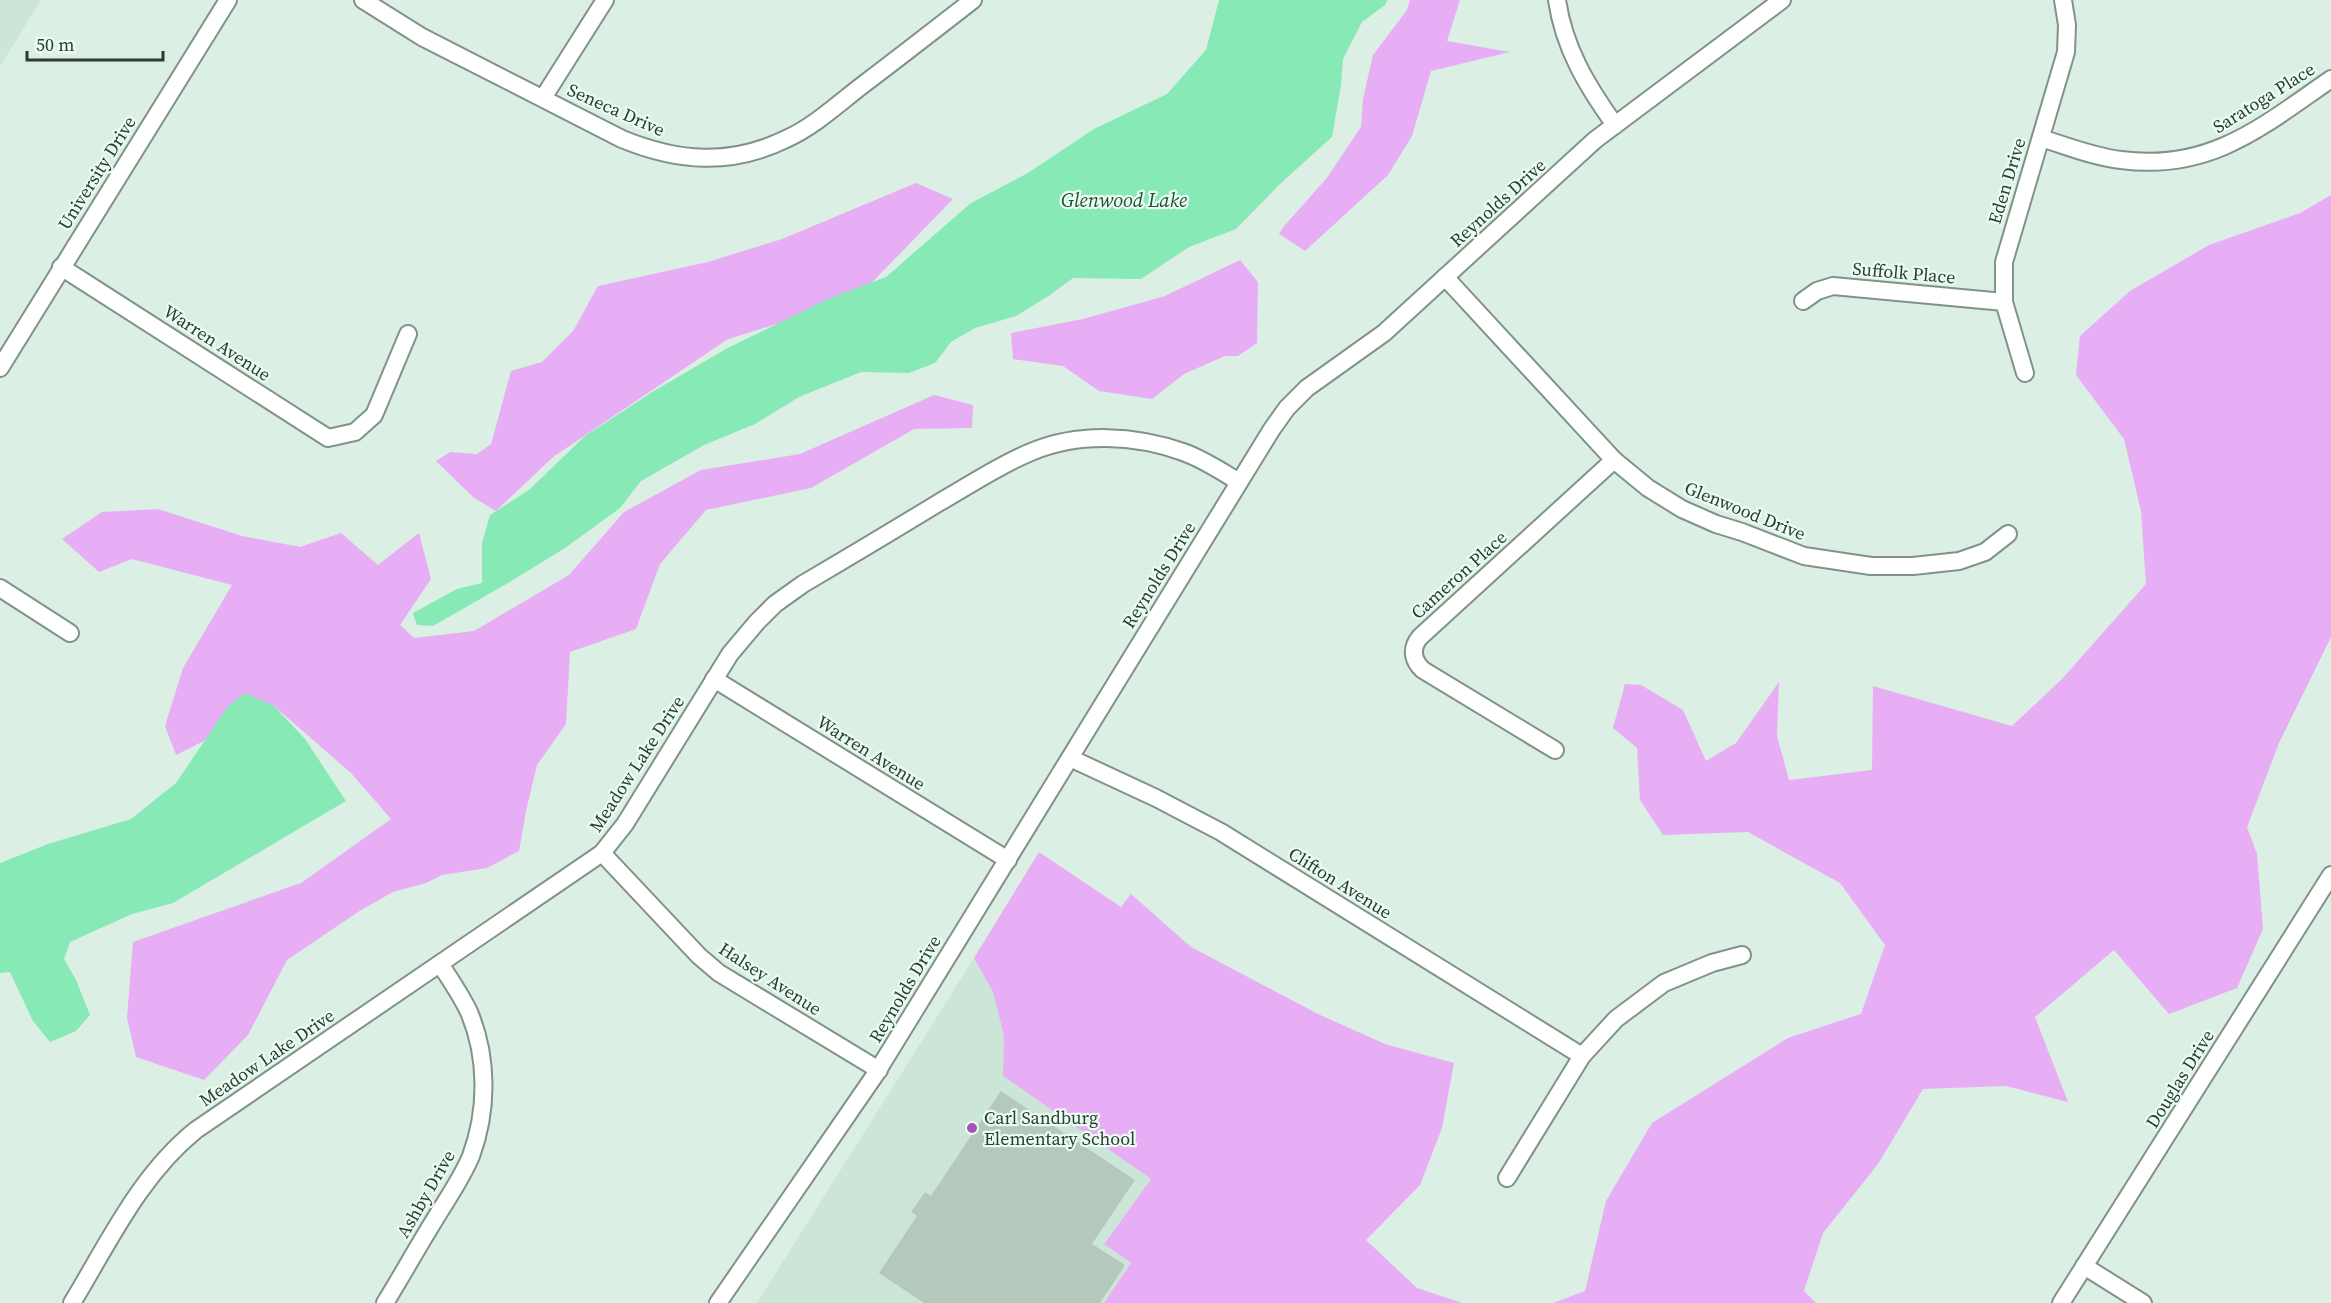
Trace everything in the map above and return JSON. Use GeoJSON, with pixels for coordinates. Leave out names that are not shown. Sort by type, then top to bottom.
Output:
{"type":"FeatureCollection","features":[{"type":"Feature","properties":{"kind":"street","name":"University Drive"},"geometry":{"type":"LineString","coordinates":[[0,368],[228,0]]}},
{"type":"Feature","properties":{"kind":"street","name":"Seneca Drive"},"geometry":{"type":"LineString","coordinates":[[363,0],[422,37],[622,139],[646,149],[674,156],[703,159],[731,157],[788,139],[816,121],[973,0]]}},
{"type":"Feature","properties":{"kind":"street"},"geometry":{"type":"LineString","coordinates":[[543,98],[605,0]]}},
{"type":"Feature","properties":{"kind":"street"},"geometry":{"type":"LineString","coordinates":[[1557,0],[1568,45],[1581,74],[1615,125]]}},
{"type":"Feature","properties":{"kind":"street","name":"Reynolds Drive"},"geometry":{"type":"LineString","coordinates":[[718,1303],[879,1070],[1239,482],[1287,408],[1307,388],[1384,333],[1595,140],[1782,0]]}},
{"type":"Feature","properties":{"kind":"street","name":"Eden Drive"},"geometry":{"type":"LineString","coordinates":[[2025,373],[2004,302],[2004,262],[2066,52],[2067,26],[2063,0]]}},
{"type":"Feature","properties":{"kind":"street","name":"Saratoga Place"},"geometry":{"type":"LineString","coordinates":[[2041,138],[2120,160],[2150,162],[2179,160],[2235,143],[2331,79]]}},
{"type":"Feature","properties":{"kind":"street","name":"Warren Avenue"},"geometry":{"type":"LineString","coordinates":[[61,267],[328,438],[355,432],[374,415],[408,334]]}},
{"type":"Feature","properties":{"kind":"street","name":"Glenwood Drive"},"geometry":{"type":"LineString","coordinates":[[1445,277],[1614,460],[1648,488],[1682,509],[1804,556],[1820,560],[1881,566],[1913,566],[1959,561],[1985,552],[2008,534]]}},
{"type":"Feature","properties":{"kind":"street","name":"Suffolk Place"},"geometry":{"type":"LineString","coordinates":[[1803,301],[1817,291],[1833,286],[2004,302]]}},
{"type":"Feature","properties":{"kind":"street","name":"Meadow Lake Drive"},"geometry":{"type":"LineString","coordinates":[[72,1303],[146,1182],[174,1147],[602,853],[625,824],[730,654],[751,627],[784,597],[987,474],[1033,451],[1082,440],[1123,439],[1153,443],[1184,453],[1239,482]]}},
{"type":"Feature","properties":{"kind":"street","name":"Cameron Place"},"geometry":{"type":"LineString","coordinates":[[1555,750],[1423,670],[1416,664],[1413,656],[1414,647],[1420,637],[1614,460]]}},
{"type":"Feature","properties":{"kind":"street"},"geometry":{"type":"LineString","coordinates":[[0,588],[70,633]]}},
{"type":"Feature","properties":{"kind":"street","name":"Warren Avenue"},"geometry":{"type":"LineString","coordinates":[[714,679],[1008,860]]}},
{"type":"Feature","properties":{"kind":"street","name":"Clifton Avenue"},"geometry":{"type":"LineString","coordinates":[[1070,758],[1156,798],[1221,832],[1582,1056]]}},
{"type":"Feature","properties":{"kind":"street","name":"Halsey Avenue"},"geometry":{"type":"LineString","coordinates":[[602,853],[699,956],[719,973],[879,1070]]}},
{"type":"Feature","properties":{"kind":"street","name":"Douglas Drive"},"geometry":{"type":"LineString","coordinates":[[2061,1303],[2331,875]]}},
{"type":"Feature","properties":{"kind":"street"},"geometry":{"type":"LineString","coordinates":[[1508,1178],[1582,1056],[1616,1019],[1664,983],[1712,963],[1742,955]]}},
{"type":"Feature","properties":{"kind":"street","name":"Ashby Drive"},"geometry":{"type":"LineString","coordinates":[[385,1303],[457,1183],[470,1157],[480,1127],[484,1098],[479,1043],[469,1012],[440,964]]}},
{"type":"Feature","properties":{"kind":"street"},"geometry":{"type":"LineString","coordinates":[[2084,1266],[2143,1303]]}},
{"type":"Feature","properties":{"kind":"shaded area"},"geometry":{"type":"Polygon","coordinates":[[[0,0],[41,0],[0,66],[0,0]]]}},
{"type":"Feature","properties":{"kind":"shaded area"},"geometry":{"type":"Polygon","coordinates":[[[1410,0],[1460,0],[1447,41],[1510,52],[1431,71],[1412,136],[1388,175],[1305,251],[1279,234],[1326,179],[1361,127],[1363,99],[1373,55],[1407,10],[1410,0]]]}},
{"type":"Feature","properties":{"kind":"shaded area"},"geometry":{"type":"Polygon","coordinates":[[[916,183],[953,199],[855,300],[728,339],[553,457],[496,511],[473,497],[436,461],[450,452],[477,454],[491,444],[511,371],[542,362],[573,331],[598,286],[708,262],[782,239],[916,183]]]}},
{"type":"Feature","properties":{"kind":"shaded area"},"geometry":{"type":"Polygon","coordinates":[[[2331,195],[2331,637],[2279,743],[2247,827],[2257,854],[2263,929],[2237,988],[2169,1014],[2114,950],[2035,1017],[2068,1102],[2006,1086],[1923,1089],[1878,1164],[1823,1233],[1804,1291],[1816,1303],[1553,1303],[1585,1291],[1606,1201],[1652,1123],[1788,1038],[1861,1014],[1885,945],[1840,883],[1748,832],[1663,835],[1640,800],[1637,748],[1613,728],[1625,684],[1641,685],[1683,710],[1706,761],[1736,743],[1779,682],[1777,736],[1789,780],[1872,770],[1873,686],[2012,726],[2062,679],[2146,584],[2141,511],[2124,439],[2076,375],[2080,336],[2130,291],[2209,245],[2300,213],[2331,195]]]}},
{"type":"Feature","properties":{"kind":"shaded area"},"geometry":{"type":"Polygon","coordinates":[[[1240,260],[1258,282],[1257,343],[1238,356],[1225,356],[1184,374],[1152,399],[1099,391],[1063,366],[1013,359],[1011,333],[1083,319],[1165,296],[1240,260]]]}},
{"type":"Feature","properties":{"kind":"shaded area"},"geometry":{"type":"Polygon","coordinates":[[[934,395],[973,405],[972,428],[914,429],[811,488],[706,510],[660,564],[636,629],[570,652],[566,724],[537,765],[519,851],[487,868],[442,875],[426,883],[393,892],[361,910],[287,960],[248,1035],[204,1080],[136,1057],[127,1017],[133,942],[301,883],[391,819],[351,773],[274,706],[246,694],[204,741],[176,755],[165,726],[183,668],[232,585],[132,559],[99,572],[62,539],[102,512],[158,509],[242,536],[300,547],[341,533],[378,565],[419,533],[431,579],[400,625],[414,638],[474,631],[569,575],[624,512],[701,470],[800,454],[934,395]]]}},
{"type":"Feature","properties":{"kind":"shaded area"},"geometry":{"type":"Polygon","coordinates":[[[1039,852],[1121,907],[1131,894],[1191,947],[1318,1014],[1385,1044],[1454,1063],[1442,1128],[1420,1185],[1366,1240],[1417,1288],[1462,1303],[1104,1303],[1131,1263],[1104,1244],[1151,1179],[1003,1076],[1004,1036],[993,992],[974,958],[1039,852]]]}},
{"type":"Feature","properties":{"kind":"shaded area","name":"Carl Sandburg Elementary School"},"geometry":{"type":"Polygon","coordinates":[[[974,958],[993,992],[1004,1036],[1003,1076],[1151,1179],[1104,1243],[1131,1263],[1104,1303],[757,1303],[974,958]]]}},
{"type":"Feature","properties":{"kind":"water","name":"Glenwood Lake"},"geometry":{"type":"Polygon","coordinates":[[[1219,0],[1387,0],[1385,5],[1362,22],[1343,59],[1332,137],[1281,183],[1236,229],[1189,247],[1141,279],[1073,278],[1016,316],[975,328],[951,342],[935,363],[909,373],[861,372],[799,397],[755,424],[704,445],[641,481],[620,508],[565,548],[508,583],[433,626],[417,625],[413,613],[457,589],[482,583],[482,543],[490,515],[529,490],[585,436],[654,391],[726,349],[830,298],[886,277],[971,203],[1028,173],[1094,129],[1167,94],[1206,50],[1219,0]]]}},
{"type":"Feature","properties":{"kind":"water"},"geometry":{"type":"Polygon","coordinates":[[[245,693],[274,706],[305,739],[346,801],[173,903],[132,914],[70,942],[64,959],[76,980],[90,1015],[76,1031],[50,1042],[33,1021],[10,972],[0,973],[0,863],[48,844],[131,819],[176,783],[228,706],[245,693]]]}},
{"type":"Feature","properties":{"kind":"building"},"geometry":{"type":"Polygon","coordinates":[[[1001,1091],[1135,1180],[1092,1244],[1125,1265],[1100,1303],[924,1303],[879,1273],[917,1216],[911,1212],[925,1192],[931,1196],[1001,1091]]]}},
{"type":"Feature","properties":{"kind":"place","name":"Carl Sandburg Elementary School"},"geometry":{"type":"Point","coordinates":[972,1128]}}]}
